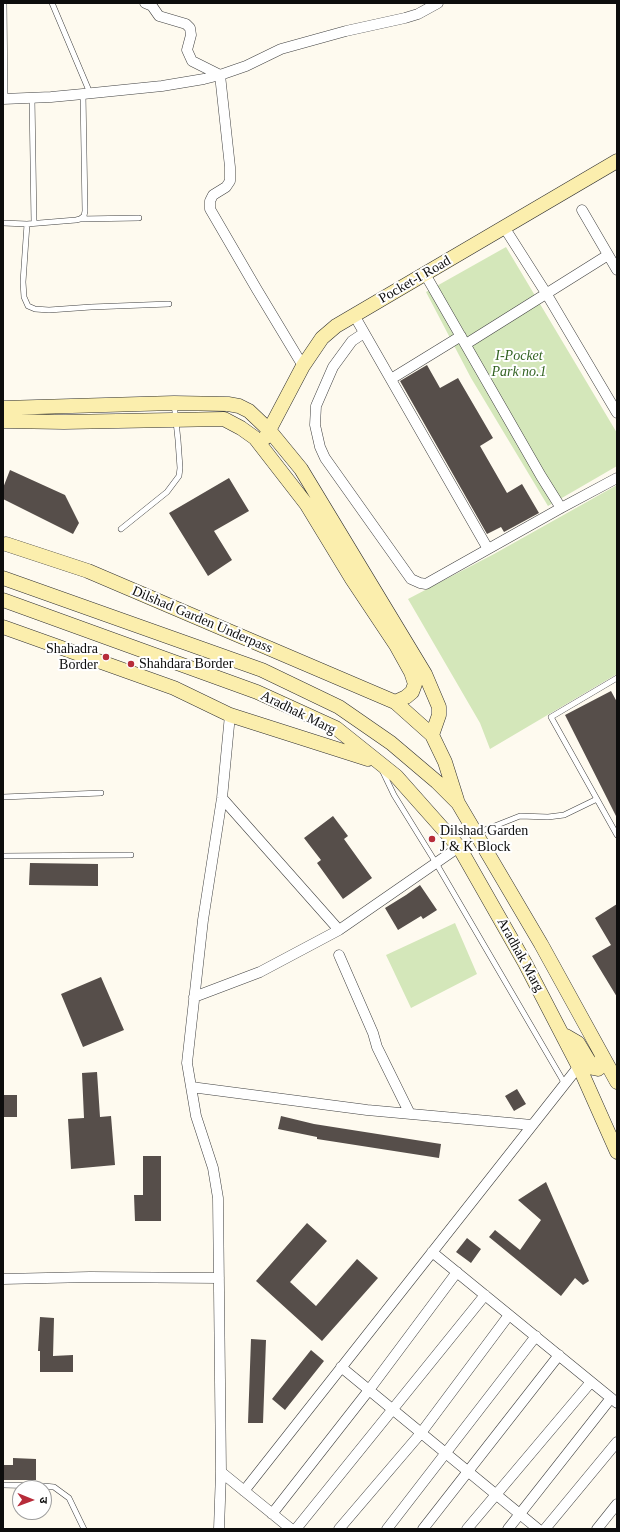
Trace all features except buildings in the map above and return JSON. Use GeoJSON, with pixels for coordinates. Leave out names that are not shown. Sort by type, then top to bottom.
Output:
{"type":"FeatureCollection","features":[{"type":"Feature","properties":{"kind":"main road","name":"Pocket-I Road"},"geometry":{"type":"LineString","coordinates":[[261,446],[268,430],[303,366],[322,338],[336,326],[617,162]]}},
{"type":"Feature","properties":{"kind":"main road"},"geometry":{"type":"LineString","coordinates":[[3,408],[174,403],[228,404],[239,406],[249,411],[268,430],[301,469],[326,525],[439,707],[439,715],[432,735]]}},
{"type":"Feature","properties":{"kind":"main road"},"geometry":{"type":"LineString","coordinates":[[3,421],[64,422],[175,419],[224,420],[241,428],[255,438],[307,505],[326,525]]}},
{"type":"Feature","properties":{"kind":"main road","name":"Dilshad Garden Underpass"},"geometry":{"type":"LineString","coordinates":[[6,544],[88,571],[395,702]]}},
{"type":"Feature","properties":{"kind":"main road","name":"Aradhak Marg"},"geometry":{"type":"LineString","coordinates":[[3,578],[262,670],[339,707],[391,744],[437,782],[458,803]]}},
{"type":"Feature","properties":{"kind":"main road","name":"Aradhak Marg"},"geometry":{"type":"LineString","coordinates":[[3,600],[257,692],[336,728],[396,776],[459,847],[525,963],[579,1066],[617,1152]]}},
{"type":"Feature","properties":{"kind":"main road"},"geometry":{"type":"LineString","coordinates":[[3,627],[174,688],[230,715],[378,762]]}},
{"type":"Feature","properties":{"kind":"main road"},"geometry":{"type":"LineString","coordinates":[[395,702],[406,697],[412,692],[419,676]]}},
{"type":"Feature","properties":{"kind":"main road","name":"Aradhak Marg"},"geometry":{"type":"LineString","coordinates":[[395,702],[432,735],[445,762],[458,803],[541,944],[617,1082]]}},
{"type":"Feature","properties":{"kind":"main road"},"geometry":{"type":"LineString","coordinates":[[562,1034],[578,1043],[593,1068],[598,1069],[601,1066],[602,1055]]}},
{"type":"Feature","properties":{"kind":"street"},"geometry":{"type":"LineString","coordinates":[[145,3],[152,6],[159,16],[186,24],[190,28],[191,35],[187,50],[192,61],[220,75]]}},
{"type":"Feature","properties":{"kind":"street"},"geometry":{"type":"LineString","coordinates":[[4,98],[32,98],[87,94],[162,86],[220,75],[246,66],[282,48],[346,31],[405,18],[418,14],[438,3]]}},
{"type":"Feature","properties":{"kind":"street"},"geometry":{"type":"LineString","coordinates":[[220,75],[230,167],[230,181],[226,187],[213,195],[210,201],[210,209],[303,366]]}},
{"type":"Feature","properties":{"kind":"street"},"geometry":{"type":"LineString","coordinates":[[582,210],[617,270]]}},
{"type":"Feature","properties":{"kind":"street"},"geometry":{"type":"LineString","coordinates":[[504,227],[546,293],[617,412]]}},
{"type":"Feature","properties":{"kind":"street"},"geometry":{"type":"LineString","coordinates":[[391,379],[546,293],[608,255]]}},
{"type":"Feature","properties":{"kind":"street"},"geometry":{"type":"LineString","coordinates":[[425,274],[541,476],[561,508]]}},
{"type":"Feature","properties":{"kind":"street"},"geometry":{"type":"LineString","coordinates":[[354,315],[488,549]]}},
{"type":"Feature","properties":{"kind":"street"},"geometry":{"type":"LineString","coordinates":[[364,333],[352,341],[333,367],[316,406],[315,425],[320,447],[325,458],[411,579],[426,584],[617,478]]}},
{"type":"Feature","properties":{"kind":"street"},"geometry":{"type":"LineString","coordinates":[[219,1529],[221,1472],[218,1198],[213,1168],[196,1116],[187,1063],[203,920],[222,798],[230,715]]}},
{"type":"Feature","properties":{"kind":"street"},"geometry":{"type":"LineString","coordinates":[[222,798],[339,930]]}},
{"type":"Feature","properties":{"kind":"street"},"geometry":{"type":"LineString","coordinates":[[194,997],[260,972],[339,930],[459,847]]}},
{"type":"Feature","properties":{"kind":"street"},"geometry":{"type":"LineString","coordinates":[[339,955],[373,1033],[377,1047],[410,1114]]}},
{"type":"Feature","properties":{"kind":"street"},"geometry":{"type":"LineString","coordinates":[[244,1491],[579,1066]]}},
{"type":"Feature","properties":{"kind":"street"},"geometry":{"type":"LineString","coordinates":[[191,1087],[367,1110],[532,1125]]}},
{"type":"Feature","properties":{"kind":"street"},"geometry":{"type":"LineString","coordinates":[[432,1252],[614,1401],[508,1529]]}},
{"type":"Feature","properties":{"kind":"street"},"geometry":{"type":"LineString","coordinates":[[272,1514],[369,1390],[457,1272]]}},
{"type":"Feature","properties":{"kind":"street"},"geometry":{"type":"LineString","coordinates":[[3,1279],[90,1277],[219,1278]]}},
{"type":"Feature","properties":{"kind":"street"},"geometry":{"type":"LineString","coordinates":[[296,1529],[485,1295]]}},
{"type":"Feature","properties":{"kind":"street"},"geometry":{"type":"LineString","coordinates":[[339,1529],[421,1433],[509,1315]]}},
{"type":"Feature","properties":{"kind":"street"},"geometry":{"type":"LineString","coordinates":[[387,1529],[536,1336]]}},
{"type":"Feature","properties":{"kind":"street"},"geometry":{"type":"LineString","coordinates":[[423,1529],[559,1355]]}},
{"type":"Feature","properties":{"kind":"street"},"geometry":{"type":"LineString","coordinates":[[342,1367],[538,1529]]}},
{"type":"Feature","properties":{"kind":"street"},"geometry":{"type":"LineString","coordinates":[[467,1529],[591,1382]]}},
{"type":"Feature","properties":{"kind":"street"},"geometry":{"type":"LineString","coordinates":[[545,1529],[617,1442]]}},
{"type":"Feature","properties":{"kind":"street"},"geometry":{"type":"LineString","coordinates":[[221,1472],[291,1529]]}},
{"type":"Feature","properties":{"kind":"street"},"geometry":{"type":"LineString","coordinates":[[597,1529],[617,1504]]}},
{"type":"Feature","properties":{"kind":"lane"},"geometry":{"type":"LineString","coordinates":[[4,3],[4,98]]}},
{"type":"Feature","properties":{"kind":"lane"},"geometry":{"type":"LineString","coordinates":[[52,3],[87,94],[85,211],[84,216],[80,219]]}},
{"type":"Feature","properties":{"kind":"lane"},"geometry":{"type":"LineString","coordinates":[[32,98],[34,223]]}},
{"type":"Feature","properties":{"kind":"lane"},"geometry":{"type":"LineString","coordinates":[[3,223],[27,224],[80,219],[139,218]]}},
{"type":"Feature","properties":{"kind":"lane"},"geometry":{"type":"LineString","coordinates":[[27,224],[23,282],[24,297],[28,306],[35,309],[49,310],[169,304]]}},
{"type":"Feature","properties":{"kind":"lane"},"geometry":{"type":"LineString","coordinates":[[121,530],[167,492],[179,476],[179,447],[174,403]]}},
{"type":"Feature","properties":{"kind":"lane"},"geometry":{"type":"LineString","coordinates":[[617,678],[551,717],[617,835]]}},
{"type":"Feature","properties":{"kind":"lane"},"geometry":{"type":"LineString","coordinates":[[378,762],[394,795],[436,863],[565,1084]]}},
{"type":"Feature","properties":{"kind":"lane"},"geometry":{"type":"LineString","coordinates":[[3,797],[101,793]]}},
{"type":"Feature","properties":{"kind":"lane"},"geometry":{"type":"LineString","coordinates":[[476,833],[520,816],[548,817],[564,814],[597,799]]}},
{"type":"Feature","properties":{"kind":"lane"},"geometry":{"type":"LineString","coordinates":[[3,856],[131,855]]}},
{"type":"Feature","properties":{"kind":"lane"},"geometry":{"type":"LineString","coordinates":[[3,1485],[54,1487],[69,1498],[84,1529]]}},
{"type":"Feature","properties":{"kind":"green space","name":"I-Pocket Park no.1"},"geometry":{"type":"Polygon","coordinates":[[[506,247],[617,433],[617,466],[548,506],[471,378],[426,292],[506,247]]]}},
{"type":"Feature","properties":{"kind":"green space"},"geometry":{"type":"Polygon","coordinates":[[[617,485],[617,674],[490,749],[480,723],[408,599],[494,554],[617,485]]]}},
{"type":"Feature","properties":{"kind":"green space"},"geometry":{"type":"Polygon","coordinates":[[[455,923],[477,974],[411,1008],[386,955],[455,923]]]}},
{"type":"Feature","properties":{"kind":"place","name":"Shahadra Border"},"geometry":{"type":"Point","coordinates":[106,657]}},
{"type":"Feature","properties":{"kind":"place","name":"Shahdara Border"},"geometry":{"type":"Point","coordinates":[131,664]}},
{"type":"Feature","properties":{"kind":"place","name":"Dilshad Garden J & K Block"},"geometry":{"type":"Point","coordinates":[432,839]}}]}
